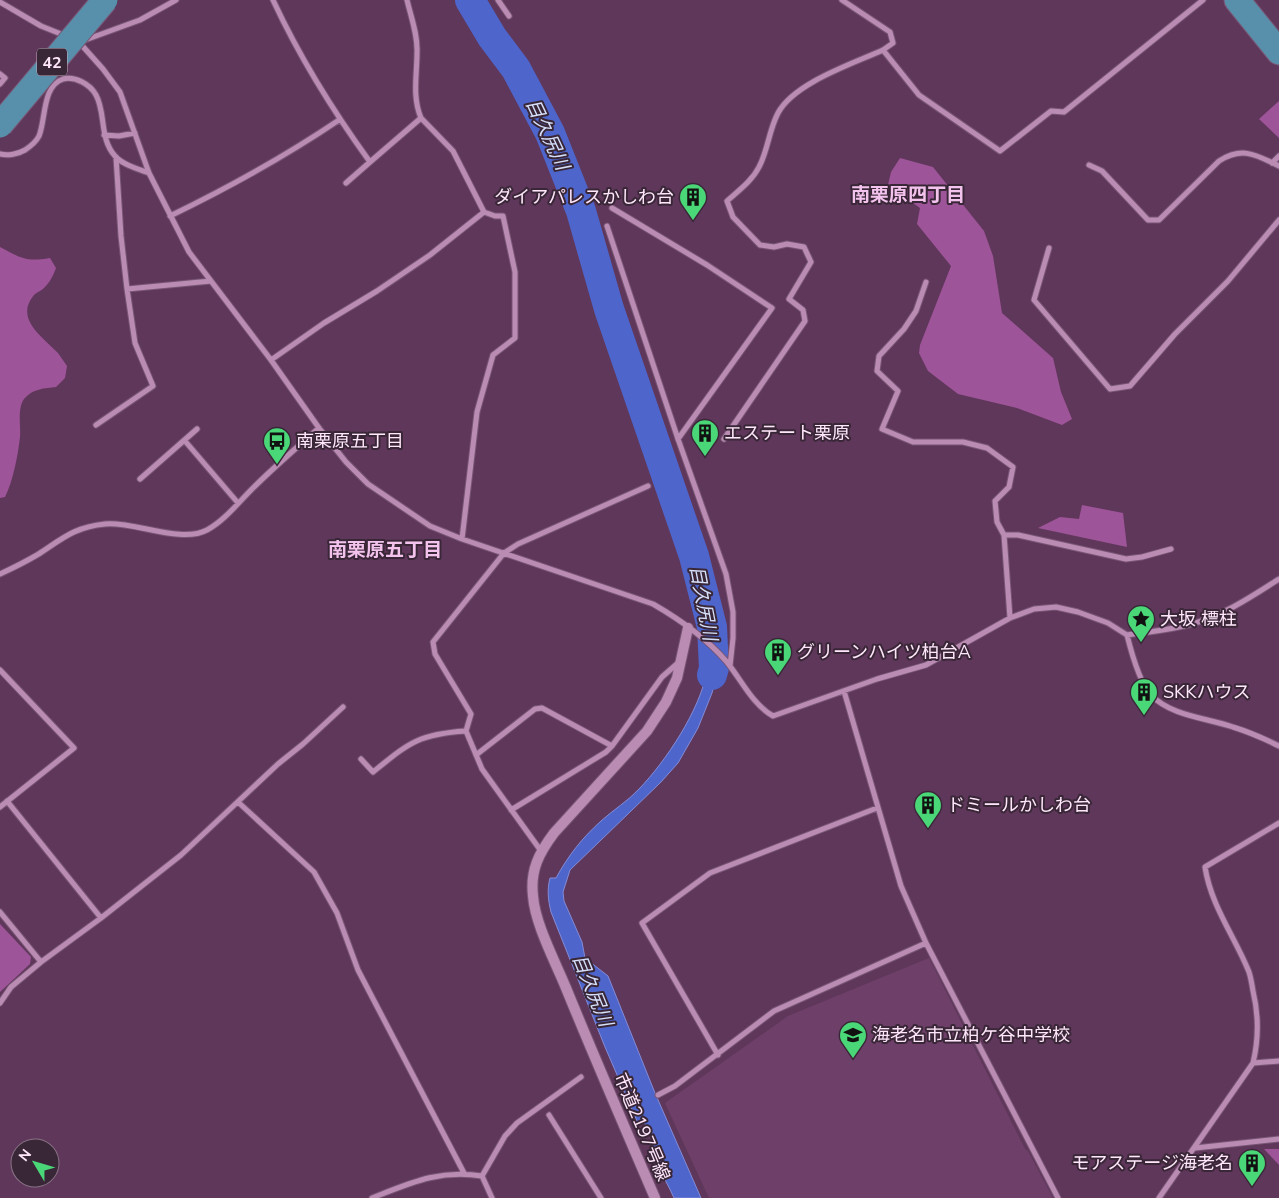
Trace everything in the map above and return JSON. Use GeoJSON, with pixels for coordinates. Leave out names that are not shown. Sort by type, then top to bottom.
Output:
{"type":"FeatureCollection","features":[{"type":"Feature","properties":{"kind":"main road","name":"42"},"geometry":{"type":"LineString","coordinates":[[0,125],[105,0]]}},
{"type":"Feature","properties":{"kind":"main road"},"geometry":{"type":"LineString","coordinates":[[1237,0],[1279,52]]}},
{"type":"Feature","properties":{"kind":"street"},"geometry":{"type":"LineString","coordinates":[[80,42],[140,20],[176,0]]}},
{"type":"Feature","properties":{"kind":"street"},"geometry":{"type":"LineString","coordinates":[[273,0],[291,38],[340,120],[370,162]]}},
{"type":"Feature","properties":{"kind":"street"},"geometry":{"type":"LineString","coordinates":[[407,0],[414,25],[418,51],[415,88],[417,108],[421,118],[453,151],[484,212],[495,216],[503,216],[515,272],[515,338],[493,355],[477,412],[462,539]]}},
{"type":"Feature","properties":{"kind":"street"},"geometry":{"type":"LineString","coordinates":[[498,0],[509,16]]}},
{"type":"Feature","properties":{"kind":"street"},"geometry":{"type":"LineString","coordinates":[[724,439],[806,321],[803,310],[789,299],[811,262],[804,247],[788,244],[774,247],[760,245],[733,218],[727,200],[747,183],[759,168],[778,113],[787,101],[806,85],[883,50],[893,43],[890,32],[842,0]]}},
{"type":"Feature","properties":{"kind":"street"},"geometry":{"type":"LineString","coordinates":[[883,50],[919,95],[1000,151],[1051,111],[1064,112],[1203,0]]}},
{"type":"Feature","properties":{"kind":"street"},"geometry":{"type":"LineString","coordinates":[[0,2],[41,26],[80,42],[120,92],[149,173],[189,252],[346,462],[368,484],[430,526],[462,539],[653,604],[671,614],[690,629],[726,662],[762,710],[773,716],[877,679],[926,665],[1010,618],[1034,609],[1056,608],[1078,612],[1108,623],[1126,635],[1143,680],[1150,694],[1157,700],[1174,710],[1233,727],[1279,746]]}},
{"type":"Feature","properties":{"kind":"street"},"geometry":{"type":"LineString","coordinates":[[0,74],[5,78],[0,84]]}},
{"type":"Feature","properties":{"kind":"street"},"geometry":{"type":"LineString","coordinates":[[0,154],[20,153],[35,142],[38,138],[50,92],[54,84],[64,79],[78,80],[88,86],[96,95],[104,135],[116,157],[130,166],[149,173]]}},
{"type":"Feature","properties":{"kind":"street"},"geometry":{"type":"LineString","coordinates":[[346,182],[421,118]]}},
{"type":"Feature","properties":{"kind":"street"},"geometry":{"type":"LineString","coordinates":[[170,216],[225,190],[264,168],[340,120]]}},
{"type":"Feature","properties":{"kind":"street"},"geometry":{"type":"LineString","coordinates":[[104,135],[119,136],[135,133]]}},
{"type":"Feature","properties":{"kind":"street"},"geometry":{"type":"LineString","coordinates":[[1089,165],[1102,171],[1148,220],[1159,220],[1219,161],[1230,154],[1240,152],[1260,156],[1279,166]]}},
{"type":"Feature","properties":{"kind":"street"},"geometry":{"type":"LineString","coordinates":[[1272,163],[1279,156]]}},
{"type":"Feature","properties":{"kind":"street"},"geometry":{"type":"LineString","coordinates":[[96,425],[153,386],[135,343],[121,236],[116,157]]}},
{"type":"Feature","properties":{"kind":"street"},"geometry":{"type":"LineString","coordinates":[[612,208],[707,264],[772,308],[678,439]]}},
{"type":"Feature","properties":{"kind":"street"},"geometry":{"type":"LineString","coordinates":[[271,360],[324,323],[377,291],[430,255],[484,212]]}},
{"type":"Feature","properties":{"kind":"street"},"geometry":{"type":"LineString","coordinates":[[1049,248],[1034,300],[1110,388],[1123,388],[1130,386],[1175,334],[1228,281],[1279,220]]}},
{"type":"Feature","properties":{"kind":"street"},"geometry":{"type":"LineString","coordinates":[[607,226],[678,439],[726,574],[733,612],[730,667]]}},
{"type":"Feature","properties":{"kind":"street"},"geometry":{"type":"LineString","coordinates":[[127,289],[211,281]]}},
{"type":"Feature","properties":{"kind":"street"},"geometry":{"type":"LineString","coordinates":[[926,282],[916,310],[904,329],[879,356],[877,371],[898,391],[882,429],[913,442],[963,442],[987,448],[1013,467],[1009,488],[996,501],[997,522],[1004,535],[1010,618]]}},
{"type":"Feature","properties":{"kind":"street"},"geometry":{"type":"LineString","coordinates":[[0,574],[37,555],[66,534],[87,527],[121,524],[188,534],[206,530],[319,428]]}},
{"type":"Feature","properties":{"kind":"street"},"geometry":{"type":"LineString","coordinates":[[140,480],[197,430]]}},
{"type":"Feature","properties":{"kind":"street"},"geometry":{"type":"LineString","coordinates":[[185,441],[238,503]]}},
{"type":"Feature","properties":{"kind":"street"},"geometry":{"type":"LineString","coordinates":[[541,851],[482,769],[466,731],[471,714],[435,654],[433,642],[504,553],[518,544],[648,486]]}},
{"type":"Feature","properties":{"kind":"street"},"geometry":{"type":"LineString","coordinates":[[1004,535],[1018,535],[1126,559],[1142,557],[1171,549]]}},
{"type":"Feature","properties":{"kind":"street"},"geometry":{"type":"LineString","coordinates":[[1126,635],[1188,625],[1216,615],[1253,596],[1279,579]]}},
{"type":"Feature","properties":{"kind":"street","name":"市道2197号線"},"geometry":{"type":"LineString","coordinates":[[655,1198],[599,1070],[538,918],[533,897],[532,879],[541,851],[554,833],[647,731],[666,702],[677,678],[690,629]]}},
{"type":"Feature","properties":{"kind":"street"},"geometry":{"type":"LineString","coordinates":[[511,810],[606,752],[662,677],[681,662]]}},
{"type":"Feature","properties":{"kind":"street"},"geometry":{"type":"LineString","coordinates":[[0,670],[74,748],[0,807]]}},
{"type":"Feature","properties":{"kind":"street"},"geometry":{"type":"LineString","coordinates":[[844,691],[901,886],[926,943],[1058,1198]]}},
{"type":"Feature","properties":{"kind":"street"},"geometry":{"type":"LineString","coordinates":[[0,1003],[11,987],[41,962],[181,855],[343,707]]}},
{"type":"Feature","properties":{"kind":"street"},"geometry":{"type":"LineString","coordinates":[[476,755],[535,710],[542,708],[612,746]]}},
{"type":"Feature","properties":{"kind":"street"},"geometry":{"type":"LineString","coordinates":[[361,759],[373,772],[406,745],[422,737],[466,731]]}},
{"type":"Feature","properties":{"kind":"street"},"geometry":{"type":"LineString","coordinates":[[7,801],[101,918]]}},
{"type":"Feature","properties":{"kind":"street"},"geometry":{"type":"LineString","coordinates":[[238,802],[314,872],[338,913],[358,970],[464,1173]]}},
{"type":"Feature","properties":{"kind":"street"},"geometry":{"type":"LineString","coordinates":[[718,1054],[642,923],[710,873],[877,808]]}},
{"type":"Feature","properties":{"kind":"street"},"geometry":{"type":"LineString","coordinates":[[1159,1198],[1253,1063],[1258,1044],[1257,1006],[1250,974],[1216,906],[1208,884],[1205,867],[1279,823]]}},
{"type":"Feature","properties":{"kind":"street"},"geometry":{"type":"LineString","coordinates":[[0,912],[41,962]]}},
{"type":"Feature","properties":{"kind":"street"},"geometry":{"type":"LineString","coordinates":[[658,1095],[674,1086],[774,1011],[926,943]]}},
{"type":"Feature","properties":{"kind":"street"},"geometry":{"type":"LineString","coordinates":[[1253,1063],[1279,1061]]}},
{"type":"Feature","properties":{"kind":"street"},"geometry":{"type":"LineString","coordinates":[[482,1176],[505,1136],[517,1123],[581,1077]]}},
{"type":"Feature","properties":{"kind":"street"},"geometry":{"type":"LineString","coordinates":[[549,1115],[601,1198]]}},
{"type":"Feature","properties":{"kind":"street"},"geometry":{"type":"LineString","coordinates":[[1195,1148],[1279,1139]]}},
{"type":"Feature","properties":{"kind":"street"},"geometry":{"type":"LineString","coordinates":[[372,1198],[405,1184],[436,1176],[464,1173],[482,1176]]}},
{"type":"Feature","properties":{"kind":"street"},"geometry":{"type":"LineString","coordinates":[[482,1176],[492,1198]]}},
{"type":"Feature","properties":{"kind":"street"},"geometry":{"type":"LineString","coordinates":[[390,1191],[392,1198]]}},
{"type":"Feature","properties":{"kind":"shaded area"},"geometry":{"type":"Polygon","coordinates":[[[1279,101],[1279,138],[1259,119],[1279,101]]]}},
{"type":"Feature","properties":{"kind":"shaded area"},"geometry":{"type":"Polygon","coordinates":[[[900,158],[933,167],[984,231],[993,256],[1002,313],[1053,358],[1061,392],[1072,419],[1062,425],[1017,408],[958,394],[928,371],[919,353],[920,345],[951,266],[917,224],[920,208],[888,185],[891,172],[900,158]]]}},
{"type":"Feature","properties":{"kind":"shaded area"},"geometry":{"type":"Polygon","coordinates":[[[0,247],[24,258],[35,260],[50,258],[56,268],[48,283],[34,295],[27,312],[33,327],[58,353],[67,366],[65,378],[56,387],[35,391],[24,399],[20,413],[20,437],[15,468],[5,497],[0,498],[0,247]]]}},
{"type":"Feature","properties":{"kind":"shaded area"},"geometry":{"type":"Polygon","coordinates":[[[1082,505],[1123,513],[1127,547],[1038,528],[1060,517],[1079,519],[1082,505]]]}},
{"type":"Feature","properties":{"kind":"shaded area"},"geometry":{"type":"Polygon","coordinates":[[[0,924],[31,957],[30,964],[0,992],[0,924]]]}},
{"type":"Feature","properties":{"kind":"shaded area","name":"海老名市立柏ケ谷中学校"},"geometry":{"type":"Polygon","coordinates":[[[929,958],[1025,1149],[1028,1151],[1053,1198],[709,1198],[665,1103],[788,1016],[929,958]]]}},
{"type":"Feature","properties":{"kind":"shaded area"},"geometry":{"type":"Polygon","coordinates":[[[1264,1149],[1279,1149],[1279,1165],[1264,1149]]]}},
{"type":"Feature","properties":{"kind":"water"},"geometry":{"type":"Polygon","coordinates":[[[705,629],[719,667],[712,693],[698,728],[678,763],[661,782],[570,870],[563,892],[564,901],[582,942],[585,958],[608,976],[655,1093],[701,1198],[674,1198],[657,1162],[653,1141],[647,1126],[643,1122],[637,1121],[605,1047],[551,912],[548,890],[550,878],[556,878],[565,862],[594,827],[639,789],[671,750],[690,718],[703,686],[708,666],[705,629]]]}},
{"type":"Feature","properties":{"kind":"pier"},"geometry":{"type":"Polygon","coordinates":[[[704,627],[724,647],[721,669],[706,653],[704,627]]]}},
{"type":"Feature","properties":{"kind":"waterway","name":"目久尻川"},"geometry":{"type":"LineString","coordinates":[[470,0],[492,37],[516,69],[550,133],[581,211],[609,309],[694,556],[712,627],[714,668],[712,675]]}},
{"type":"Feature","properties":{"kind":"place","name":"ダイアパレスかしわ台"},"geometry":{"type":"Point","coordinates":[693,221]}},
{"type":"Feature","properties":{"kind":"place","name":"エステート栗原"},"geometry":{"type":"Point","coordinates":[705,457]}},
{"type":"Feature","properties":{"kind":"place","name":"南栗原五丁目"},"geometry":{"type":"Point","coordinates":[277,465]}},
{"type":"Feature","properties":{"kind":"place","name":"大坂 標柱"},"geometry":{"type":"Point","coordinates":[1141,643]}},
{"type":"Feature","properties":{"kind":"place","name":"グリーンハイツ柏台A"},"geometry":{"type":"Point","coordinates":[778,676]}},
{"type":"Feature","properties":{"kind":"place","name":"SKKハウス"},"geometry":{"type":"Point","coordinates":[1144,716]}},
{"type":"Feature","properties":{"kind":"place","name":"ドミールかしわ台"},"geometry":{"type":"Point","coordinates":[928,829]}},
{"type":"Feature","properties":{"kind":"place","name":"海老名市立柏ケ谷中学校"},"geometry":{"type":"Point","coordinates":[853,1059]}},
{"type":"Feature","properties":{"kind":"place","name":"モアステージ海老名"},"geometry":{"type":"Point","coordinates":[1252,1187]}},
{"type":"Feature","properties":{"kind":"district","name":"南栗原四丁目"},"geometry":{"type":"Point","coordinates":[908,194]}},
{"type":"Feature","properties":{"kind":"district","name":"南栗原五丁目"},"geometry":{"type":"Point","coordinates":[385,549]}}]}
